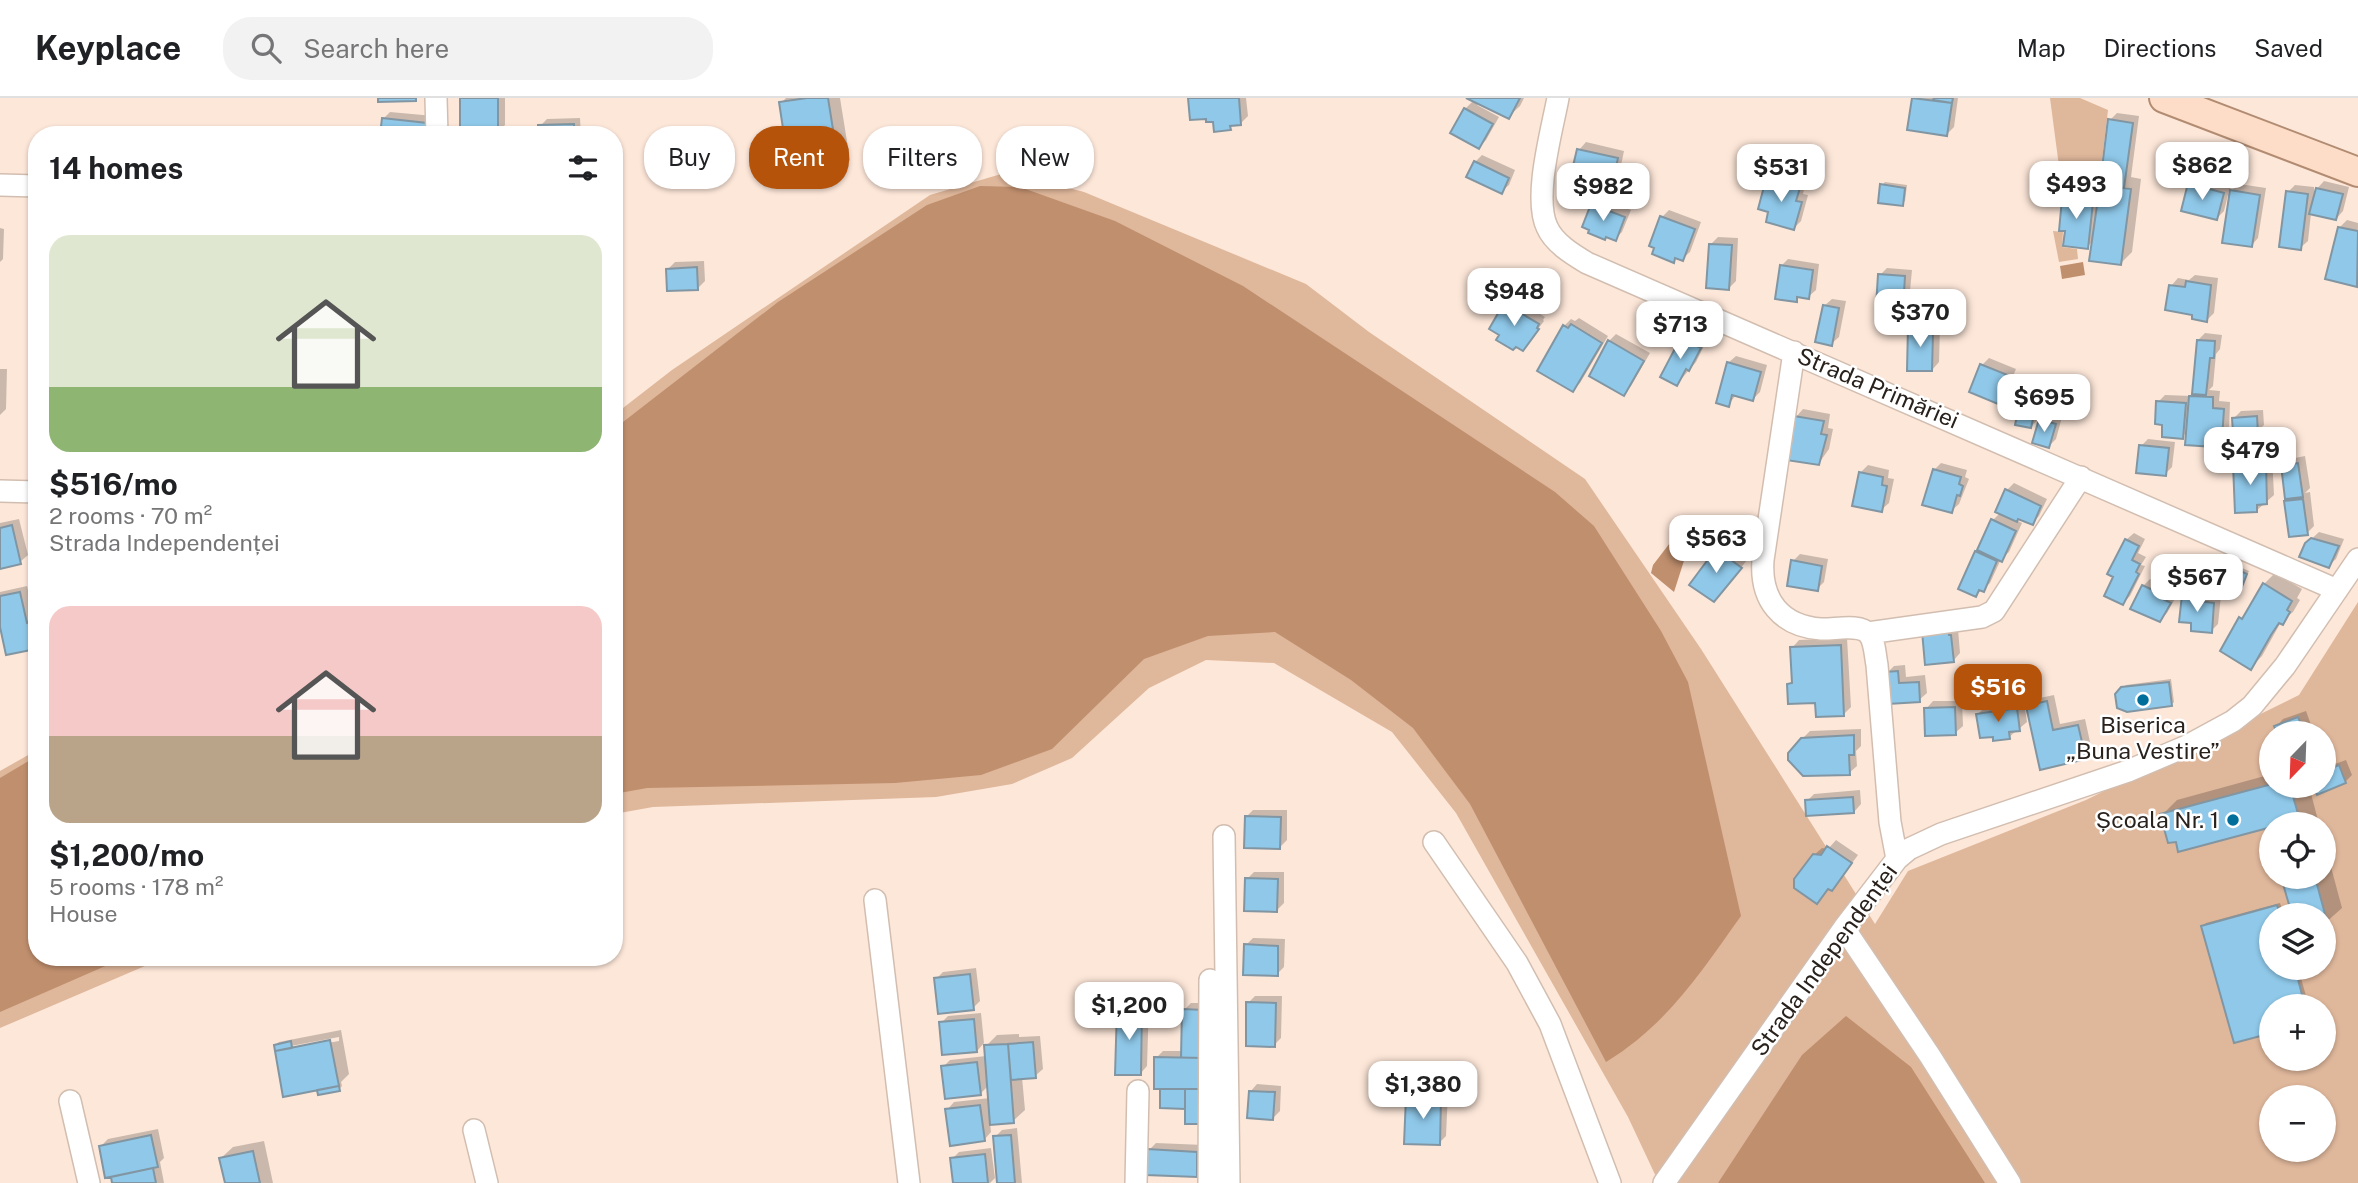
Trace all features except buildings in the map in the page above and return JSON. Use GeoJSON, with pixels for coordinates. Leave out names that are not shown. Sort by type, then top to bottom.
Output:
{"type":"FeatureCollection","features":[{"type":"Feature","properties":{"kind":"main road"},"geometry":{"type":"LineString","coordinates":[[2164,98],[2202,105],[2358,172]]}},
{"type":"Feature","properties":{"kind":"street"},"geometry":{"type":"LineString","coordinates":[[436,98],[437,126]]}},
{"type":"Feature","properties":{"kind":"street","name":"Strada Primăriei"},"geometry":{"type":"LineString","coordinates":[[1558,98],[1546,157],[1543,211],[1547,228],[1558,242],[1587,262],[2337,590]]}},
{"type":"Feature","properties":{"kind":"street"},"geometry":{"type":"LineString","coordinates":[[0,185],[28,186]]}},
{"type":"Feature","properties":{"kind":"street"},"geometry":{"type":"LineString","coordinates":[[1794,352],[1763,560],[1766,593],[1777,610],[1789,621],[1820,629],[1861,629],[1868,633],[1873,642],[1890,822],[1897,859]]}},
{"type":"Feature","properties":{"kind":"street"},"geometry":{"type":"LineString","coordinates":[[1868,633],[1982,617],[1994,611],[2081,477]]}},
{"type":"Feature","properties":{"kind":"street"},"geometry":{"type":"LineString","coordinates":[[0,491],[28,492]]}},
{"type":"Feature","properties":{"kind":"street","name":"Strada Independenței"},"geometry":{"type":"LineString","coordinates":[[1664,1183],[1844,928],[1897,859],[1909,849],[1941,834],[2128,771],[2187,746],[2233,721],[2252,706],[2273,681],[2358,559]]}},
{"type":"Feature","properties":{"kind":"street"},"geometry":{"type":"LineString","coordinates":[[1224,836],[1229,1183]]}},
{"type":"Feature","properties":{"kind":"street"},"geometry":{"type":"LineString","coordinates":[[1434,842],[1517,964],[1550,1024],[1610,1183]]}},
{"type":"Feature","properties":{"kind":"street"},"geometry":{"type":"LineString","coordinates":[[875,900],[909,1183]]}},
{"type":"Feature","properties":{"kind":"street"},"geometry":{"type":"LineString","coordinates":[[1844,928],[1930,1056],[2010,1183]]}},
{"type":"Feature","properties":{"kind":"street"},"geometry":{"type":"LineString","coordinates":[[1209,1183],[1210,980]]}},
{"type":"Feature","properties":{"kind":"street"},"geometry":{"type":"LineString","coordinates":[[1136,1183],[1138,1091]]}},
{"type":"Feature","properties":{"kind":"street"},"geometry":{"type":"LineString","coordinates":[[70,1101],[89,1183]]}},
{"type":"Feature","properties":{"kind":"street"},"geometry":{"type":"LineString","coordinates":[[474,1130],[488,1183]]}},
{"type":"Feature","properties":{"kind":"shaded area"},"geometry":{"type":"Polygon","coordinates":[[[2050,98],[2080,98],[2108,110],[2098,194],[2070,192],[2070,185],[2060,174],[2050,98]]]}},
{"type":"Feature","properties":{"kind":"shaded area"},"geometry":{"type":"Polygon","coordinates":[[[996,176],[996,189],[1073,189],[1084,192],[1306,284],[1369,332],[1585,479],[1701,649],[1875,924],[1908,871],[2086,800],[2299,695],[2358,602],[2358,1183],[1659,1183],[1628,1117],[1456,813],[1392,732],[1274,663],[1206,660],[1149,688],[1072,758],[1012,784],[936,797],[653,807],[623,812],[623,408],[672,370],[930,195],[950,189],[982,189],[982,180],[996,176]]]}},
{"type":"Feature","properties":{"kind":"shaded area"},"geometry":{"type":"Polygon","coordinates":[[[982,186],[1026,189],[1115,221],[1243,286],[1555,492],[1594,526],[1661,631],[1688,682],[1741,916],[1665,1014],[1628,1047],[1606,1062],[1470,804],[1413,728],[1351,680],[1275,632],[1208,636],[1144,659],[1052,749],[981,775],[895,783],[647,788],[623,792],[623,422],[778,302],[927,205],[972,189],[982,189],[982,186]]]}},
{"type":"Feature","properties":{"kind":"shaded area"},"geometry":{"type":"Polygon","coordinates":[[[2053,231],[2063,232],[2062,247],[2077,249],[2078,259],[2059,262],[2053,231]]]}},
{"type":"Feature","properties":{"kind":"shaded area"},"geometry":{"type":"Polygon","coordinates":[[[2083,262],[2085,275],[2062,279],[2060,266],[2083,262]]]}},
{"type":"Feature","properties":{"kind":"shaded area"},"geometry":{"type":"Polygon","coordinates":[[[1673,539],[1682,539],[1689,545],[1674,592],[1651,573],[1653,565],[1673,539]]]}},
{"type":"Feature","properties":{"kind":"shaded area"},"geometry":{"type":"Polygon","coordinates":[[[28,755],[28,966],[145,966],[0,1028],[0,771],[28,755]]]}},
{"type":"Feature","properties":{"kind":"shaded area"},"geometry":{"type":"Polygon","coordinates":[[[28,761],[28,966],[105,966],[0,1012],[0,778],[28,761]]]}},
{"type":"Feature","properties":{"kind":"shaded area"},"geometry":{"type":"Polygon","coordinates":[[[1846,1016],[1911,1067],[1985,1183],[1718,1183],[1802,1055],[1846,1016]]]}},
{"type":"Feature","properties":{"kind":"place","name":"Biserica „Buna Vestire”"},"geometry":{"type":"Point","coordinates":[2143,700]}},
{"type":"Feature","properties":{"kind":"place","name":"Școala Nr. 1"},"geometry":{"type":"Point","coordinates":[2233,820]}}]}
